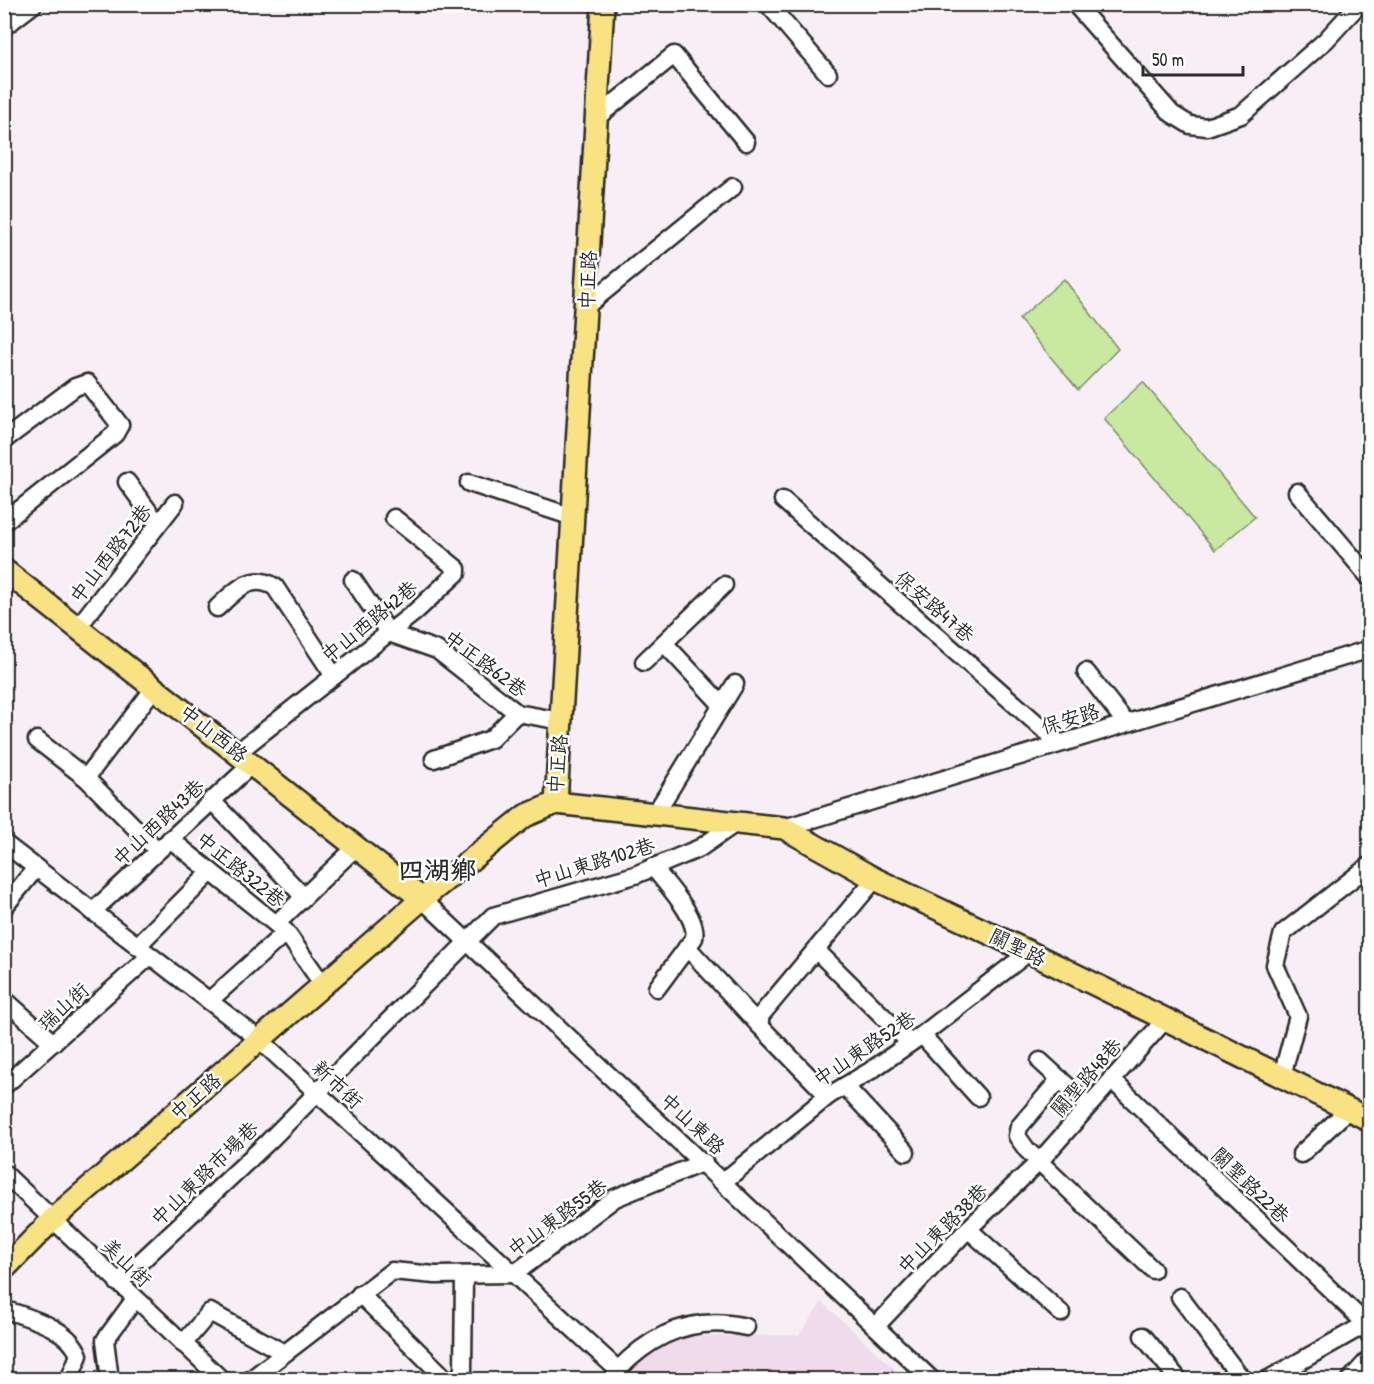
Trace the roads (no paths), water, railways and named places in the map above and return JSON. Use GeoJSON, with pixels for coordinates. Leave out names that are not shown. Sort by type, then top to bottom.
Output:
{"type":"FeatureCollection","features":[{"type":"Feature","properties":{"kind":"main road","name":"中正路"},"geometry":{"type":"LineString","coordinates":[[4,1269],[53,1220],[422,899],[525,816],[556,803],[603,4]]}},
{"type":"Feature","properties":{"kind":"main road","name":"中山西路"},"geometry":{"type":"LineString","coordinates":[[4,570],[422,899]]}},
{"type":"Feature","properties":{"kind":"main road","name":"關聖路"},"geometry":{"type":"LineString","coordinates":[[556,803],[784,828],[875,879],[1370,1120]]}},
{"type":"Feature","properties":{"kind":"street"},"geometry":{"type":"LineString","coordinates":[[4,27],[34,4]]}},
{"type":"Feature","properties":{"kind":"street"},"geometry":{"type":"LineString","coordinates":[[768,4],[828,74]]}},
{"type":"Feature","properties":{"kind":"street"},"geometry":{"type":"LineString","coordinates":[[1075,4],[1172,114],[1190,125],[1207,127],[1241,115],[1326,40],[1359,4]]}},
{"type":"Feature","properties":{"kind":"street"},"geometry":{"type":"LineString","coordinates":[[596,118],[674,55],[746,142]]}},
{"type":"Feature","properties":{"kind":"street"},"geometry":{"type":"LineString","coordinates":[[585,307],[733,187]]}},
{"type":"Feature","properties":{"kind":"street"},"geometry":{"type":"LineString","coordinates":[[4,440],[75,387],[87,383],[120,424],[116,434],[4,522]]}},
{"type":"Feature","properties":{"kind":"street"},"geometry":{"type":"LineString","coordinates":[[127,482],[158,524]]}},
{"type":"Feature","properties":{"kind":"street"},"geometry":{"type":"LineString","coordinates":[[470,483],[573,517]]}},
{"type":"Feature","properties":{"kind":"street"},"geometry":{"type":"LineString","coordinates":[[1297,492],[1370,578]]}},
{"type":"Feature","properties":{"kind":"street","name":"保安路47巷"},"geometry":{"type":"LineString","coordinates":[[783,500],[1059,743]]}},
{"type":"Feature","properties":{"kind":"street","name":"中山西路72巷"},"geometry":{"type":"LineString","coordinates":[[78,627],[175,503]]}},
{"type":"Feature","properties":{"kind":"street","name":"中山西路42巷"},"geometry":{"type":"LineString","coordinates":[[245,758],[334,676],[389,633],[457,573],[457,569],[447,559],[394,518]]}},
{"type":"Feature","properties":{"kind":"street"},"geometry":{"type":"LineString","coordinates":[[217,608],[238,588],[252,580],[265,580],[275,587],[334,676]]}},
{"type":"Feature","properties":{"kind":"street"},"geometry":{"type":"LineString","coordinates":[[353,580],[389,633]]}},
{"type":"Feature","properties":{"kind":"street"},"geometry":{"type":"LineString","coordinates":[[644,662],[724,585]]}},
{"type":"Feature","properties":{"kind":"street","name":"中正路62巷"},"geometry":{"type":"LineString","coordinates":[[389,633],[437,650],[517,713],[561,721]]}},
{"type":"Feature","properties":{"kind":"street"},"geometry":{"type":"LineString","coordinates":[[664,643],[722,705]]}},
{"type":"Feature","properties":{"kind":"street","name":"保安路"},"geometry":{"type":"LineString","coordinates":[[784,828],[1370,649]]}},
{"type":"Feature","properties":{"kind":"street"},"geometry":{"type":"LineString","coordinates":[[1086,672],[1126,723]]}},
{"type":"Feature","properties":{"kind":"street"},"geometry":{"type":"LineString","coordinates":[[655,814],[735,684]]}},
{"type":"Feature","properties":{"kind":"street"},"geometry":{"type":"LineString","coordinates":[[86,778],[155,687]]}},
{"type":"Feature","properties":{"kind":"street"},"geometry":{"type":"LineString","coordinates":[[434,759],[491,740],[517,713]]}},
{"type":"Feature","properties":{"kind":"street","name":"中正路322巷"},"geometry":{"type":"LineString","coordinates":[[37,740],[86,778],[163,844],[211,872],[281,928],[323,985]]}},
{"type":"Feature","properties":{"kind":"street","name":"中山西路43巷"},"geometry":{"type":"LineString","coordinates":[[92,912],[211,800],[245,758]]}},
{"type":"Feature","properties":{"kind":"street"},"geometry":{"type":"LineString","coordinates":[[211,800],[304,897]]}},
{"type":"Feature","properties":{"kind":"street","name":"中山東路102巷"},"geometry":{"type":"LineString","coordinates":[[316,1092],[467,942],[483,923],[502,912],[653,867],[700,848],[736,823]]}},
{"type":"Feature","properties":{"kind":"street","name":"新市街"},"geometry":{"type":"LineString","coordinates":[[4,843],[260,1040],[514,1274],[615,1375]]}},
{"type":"Feature","properties":{"kind":"street"},"geometry":{"type":"LineString","coordinates":[[281,928],[304,897],[357,846]]}},
{"type":"Feature","properties":{"kind":"street"},"geometry":{"type":"LineString","coordinates":[[1281,1076],[1298,1016],[1275,965],[1283,933],[1370,865]]}},
{"type":"Feature","properties":{"kind":"street"},"geometry":{"type":"LineString","coordinates":[[653,867],[694,924],[694,938],[657,988]]}},
{"type":"Feature","properties":{"kind":"street"},"geometry":{"type":"LineString","coordinates":[[4,907],[36,868]]}},
{"type":"Feature","properties":{"kind":"street","name":"瑞山街"},"geometry":{"type":"LineString","coordinates":[[4,1086],[53,1043],[143,951],[211,872]]}},
{"type":"Feature","properties":{"kind":"street"},"geometry":{"type":"LineString","coordinates":[[759,1026],[761,1015],[817,951],[875,879]]}},
{"type":"Feature","properties":{"kind":"street","name":"中山東路"},"geometry":{"type":"LineString","coordinates":[[422,899],[704,1162],[932,1380]]}},
{"type":"Feature","properties":{"kind":"street","name":"中正路322巷"},"geometry":{"type":"LineString","coordinates":[[210,1001],[281,928]]}},
{"type":"Feature","properties":{"kind":"street"},"geometry":{"type":"LineString","coordinates":[[687,947],[759,1026],[828,1096]]}},
{"type":"Feature","properties":{"kind":"street"},"geometry":{"type":"LineString","coordinates":[[817,951],[978,1097]]}},
{"type":"Feature","properties":{"kind":"street","name":"中山東路52巷"},"geometry":{"type":"LineString","coordinates":[[724,1181],[828,1096],[916,1039],[1029,952]]}},
{"type":"Feature","properties":{"kind":"street"},"geometry":{"type":"LineString","coordinates":[[4,999],[53,1043]]}},
{"type":"Feature","properties":{"kind":"street","name":"關聖路48巷"},"geometry":{"type":"LineString","coordinates":[[1040,1162],[1164,1020]]}},
{"type":"Feature","properties":{"kind":"street"},"geometry":{"type":"LineString","coordinates":[[1040,1061],[1088,1105]]}},
{"type":"Feature","properties":{"kind":"street"},"geometry":{"type":"LineString","coordinates":[[1060,1079],[1019,1127],[1017,1136],[1027,1150],[1153,1270]]}},
{"type":"Feature","properties":{"kind":"street","name":"關聖路22巷"},"geometry":{"type":"LineString","coordinates":[[1111,1079],[1365,1327]]}},
{"type":"Feature","properties":{"kind":"street"},"geometry":{"type":"LineString","coordinates":[[845,1086],[906,1152]]}},
{"type":"Feature","properties":{"kind":"street","name":"中山東路市場巷"},"geometry":{"type":"LineString","coordinates":[[118,1283],[268,1141],[316,1092]]}},
{"type":"Feature","properties":{"kind":"street"},"geometry":{"type":"LineString","coordinates":[[1301,1154],[1348,1110]]}},
{"type":"Feature","properties":{"kind":"street","name":"中山東路55巷"},"geometry":{"type":"LineString","coordinates":[[250,1380],[392,1271],[464,1275],[514,1274],[615,1198],[704,1162]]}},
{"type":"Feature","properties":{"kind":"street","name":"中山東路38巷"},"geometry":{"type":"LineString","coordinates":[[876,1326],[968,1229],[1040,1162]]}},
{"type":"Feature","properties":{"kind":"street","name":"美山街"},"geometry":{"type":"LineString","coordinates":[[4,1173],[222,1380]]}},
{"type":"Feature","properties":{"kind":"street"},"geometry":{"type":"LineString","coordinates":[[968,1229],[1061,1313]]}},
{"type":"Feature","properties":{"kind":"street"},"geometry":{"type":"LineString","coordinates":[[455,1380],[463,1372],[464,1275]]}},
{"type":"Feature","properties":{"kind":"street"},"geometry":{"type":"LineString","coordinates":[[360,1294],[447,1380]]}},
{"type":"Feature","properties":{"kind":"street"},"geometry":{"type":"LineString","coordinates":[[1180,1297],[1238,1374],[1245,1380]]}},
{"type":"Feature","properties":{"kind":"street"},"geometry":{"type":"LineString","coordinates":[[110,1380],[105,1340],[135,1299]]}},
{"type":"Feature","properties":{"kind":"street"},"geometry":{"type":"LineString","coordinates":[[4,1309],[59,1331],[74,1343],[79,1355],[69,1380]]}},
{"type":"Feature","properties":{"kind":"street"},"geometry":{"type":"LineString","coordinates":[[183,1344],[210,1312],[284,1353]]}},
{"type":"Feature","properties":{"kind":"street"},"geometry":{"type":"LineString","coordinates":[[615,1375],[640,1348],[672,1330],[724,1322],[746,1327]]}},
{"type":"Feature","properties":{"kind":"street"},"geometry":{"type":"LineString","coordinates":[[1267,1380],[1365,1327]]}},
{"type":"Feature","properties":{"kind":"street"},"geometry":{"type":"LineString","coordinates":[[1143,1336],[1179,1380]]}},
{"type":"Feature","properties":{"kind":"street"},"geometry":{"type":"LineString","coordinates":[[1350,1380],[1367,1361]]}},
{"type":"Feature","properties":{"kind":"district","name":"四湖鄉"},"geometry":{"type":"Point","coordinates":[437,869]}}]}
